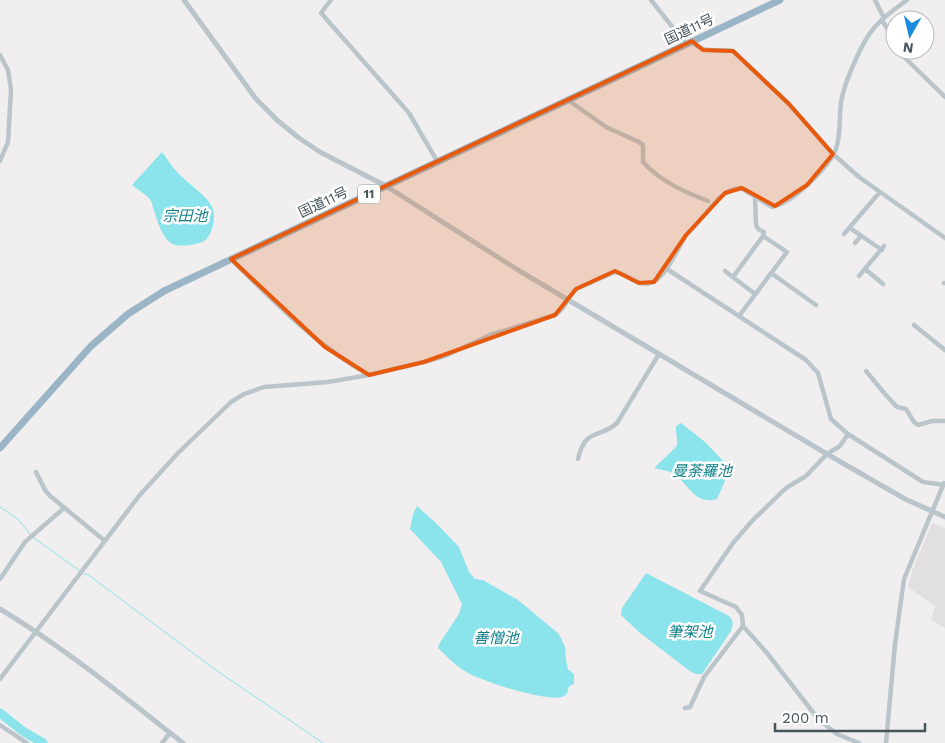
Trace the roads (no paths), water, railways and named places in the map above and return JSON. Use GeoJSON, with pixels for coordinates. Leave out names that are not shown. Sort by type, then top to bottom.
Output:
{"type":"FeatureCollection","features":[{"type":"Feature","properties":{"kind":"highway","name":"国道11号"},"geometry":{"type":"LineString","coordinates":[[0,448],[82,355],[114,325],[164,291],[780,0]]}},
{"type":"Feature","properties":{"kind":"street"},"geometry":{"type":"LineString","coordinates":[[184,0],[256,98],[277,120],[299,138],[320,152],[386,186],[568,300],[827,454],[905,499],[945,517]]}},
{"type":"Feature","properties":{"kind":"street"},"geometry":{"type":"LineString","coordinates":[[331,0],[321,13],[409,113],[437,162]]}},
{"type":"Feature","properties":{"kind":"street"},"geometry":{"type":"LineString","coordinates":[[651,0],[689,43],[703,50],[733,52],[789,104],[833,154],[879,193],[945,238]]}},
{"type":"Feature","properties":{"kind":"street"},"geometry":{"type":"LineString","coordinates":[[875,0],[885,23]]}},
{"type":"Feature","properties":{"kind":"street"},"geometry":{"type":"LineString","coordinates":[[0,679],[139,496],[178,453],[231,402],[244,394],[264,387],[328,382],[369,375],[438,358],[490,336],[556,315],[563,309],[576,289],[614,272],[621,273],[639,283],[650,284],[666,269],[686,235],[724,193],[741,188],[772,207],[779,205],[807,184],[833,154],[838,142],[842,98],[868,35],[883,19],[907,0]]}},
{"type":"Feature","properties":{"kind":"street"},"geometry":{"type":"LineString","coordinates":[[0,55],[8,70],[12,90],[8,142],[0,161]]}},
{"type":"Feature","properties":{"kind":"street"},"geometry":{"type":"LineString","coordinates":[[907,60],[945,97]]}},
{"type":"Feature","properties":{"kind":"street"},"geometry":{"type":"LineString","coordinates":[[568,100],[606,127],[643,145],[643,162],[661,178],[683,191],[708,201]]}},
{"type":"Feature","properties":{"kind":"street"},"geometry":{"type":"LineString","coordinates":[[844,234],[879,193]]}},
{"type":"Feature","properties":{"kind":"street"},"geometry":{"type":"LineString","coordinates":[[733,277],[763,236],[764,232],[758,229],[756,225],[755,197]]}},
{"type":"Feature","properties":{"kind":"street"},"geometry":{"type":"LineString","coordinates":[[850,228],[883,248],[859,276]]}},
{"type":"Feature","properties":{"kind":"street"},"geometry":{"type":"LineString","coordinates":[[739,316],[787,252],[763,236]]}},
{"type":"Feature","properties":{"kind":"street"},"geometry":{"type":"LineString","coordinates":[[855,243],[861,236]]}},
{"type":"Feature","properties":{"kind":"street"},"geometry":{"type":"LineString","coordinates":[[231,259],[272,300],[325,347],[369,375]]}},
{"type":"Feature","properties":{"kind":"street"},"geometry":{"type":"LineString","coordinates":[[666,269],[806,360],[816,370],[824,392],[829,416],[848,434],[923,482],[945,484],[908,567],[902,590],[894,644],[886,743]]}},
{"type":"Feature","properties":{"kind":"street"},"geometry":{"type":"LineString","coordinates":[[865,270],[883,284]]}},
{"type":"Feature","properties":{"kind":"street"},"geometry":{"type":"LineString","coordinates":[[725,271],[755,294]]}},
{"type":"Feature","properties":{"kind":"street"},"geometry":{"type":"LineString","coordinates":[[771,273],[816,305]]}},
{"type":"Feature","properties":{"kind":"street"},"geometry":{"type":"LineString","coordinates":[[914,325],[945,350]]}},
{"type":"Feature","properties":{"kind":"street"},"geometry":{"type":"LineString","coordinates":[[578,459],[580,448],[588,438],[617,424],[659,354]]}},
{"type":"Feature","properties":{"kind":"street"},"geometry":{"type":"LineString","coordinates":[[866,371],[897,407],[906,409],[918,425],[932,421],[945,422]]}},
{"type":"Feature","properties":{"kind":"street"},"geometry":{"type":"LineString","coordinates":[[848,434],[840,446],[827,454],[806,476],[786,488],[752,521],[733,543],[700,591],[736,607],[742,615],[743,626],[767,653],[819,720],[837,734],[859,743]]}},
{"type":"Feature","properties":{"kind":"street"},"geometry":{"type":"LineString","coordinates":[[36,472],[45,490],[105,541]]}},
{"type":"Feature","properties":{"kind":"street"},"geometry":{"type":"LineString","coordinates":[[0,579],[25,542],[64,508]]}},
{"type":"Feature","properties":{"kind":"street"},"geometry":{"type":"LineString","coordinates":[[0,608],[36,631],[183,743]]}},
{"type":"Feature","properties":{"kind":"street"},"geometry":{"type":"LineString","coordinates":[[685,708],[690,707],[704,677],[743,626]]}},
{"type":"Feature","properties":{"kind":"street"},"geometry":{"type":"LineString","coordinates":[[0,725],[27,743]]}},
{"type":"Feature","properties":{"kind":"street"},"geometry":{"type":"LineString","coordinates":[[162,743],[170,733]]}},
{"type":"Feature","properties":{"kind":"water","name":"宗田池"},"geometry":{"type":"Polygon","coordinates":[[[162,152],[176,171],[211,204],[214,217],[213,227],[204,241],[182,246],[171,243],[161,229],[151,201],[132,185],[162,152]]]}},
{"type":"Feature","properties":{"kind":"water","name":"曼荼羅池"},"geometry":{"type":"Polygon","coordinates":[[[681,423],[705,442],[728,466],[728,474],[717,499],[709,500],[697,497],[674,474],[654,468],[676,447],[676,426],[681,423]]]}},
{"type":"Feature","properties":{"kind":"water","name":"善憎池"},"geometry":{"type":"Polygon","coordinates":[[[417,506],[459,547],[469,572],[475,579],[483,580],[518,600],[559,634],[565,647],[568,669],[574,674],[574,684],[569,686],[568,692],[564,696],[557,698],[545,697],[476,677],[452,661],[438,648],[459,614],[462,604],[441,562],[410,529],[417,506]]]}},
{"type":"Feature","properties":{"kind":"water","name":"筆架池"},"geometry":{"type":"Polygon","coordinates":[[[646,573],[729,616],[732,620],[731,631],[702,674],[691,672],[639,632],[621,615],[622,608],[646,573]]]}},
{"type":"Feature","properties":{"kind":"waterway"},"geometry":{"type":"LineString","coordinates":[[0,507],[18,519],[30,534]]}},
{"type":"Feature","properties":{"kind":"waterway"},"geometry":{"type":"LineString","coordinates":[[34,538],[80,571]]}},
{"type":"Feature","properties":{"kind":"waterway"},"geometry":{"type":"LineString","coordinates":[[84,574],[87,574],[213,668],[323,743]]}},
{"type":"Feature","properties":{"kind":"waterway"},"geometry":{"type":"LineString","coordinates":[[0,713],[24,732],[43,743]]}}]}
